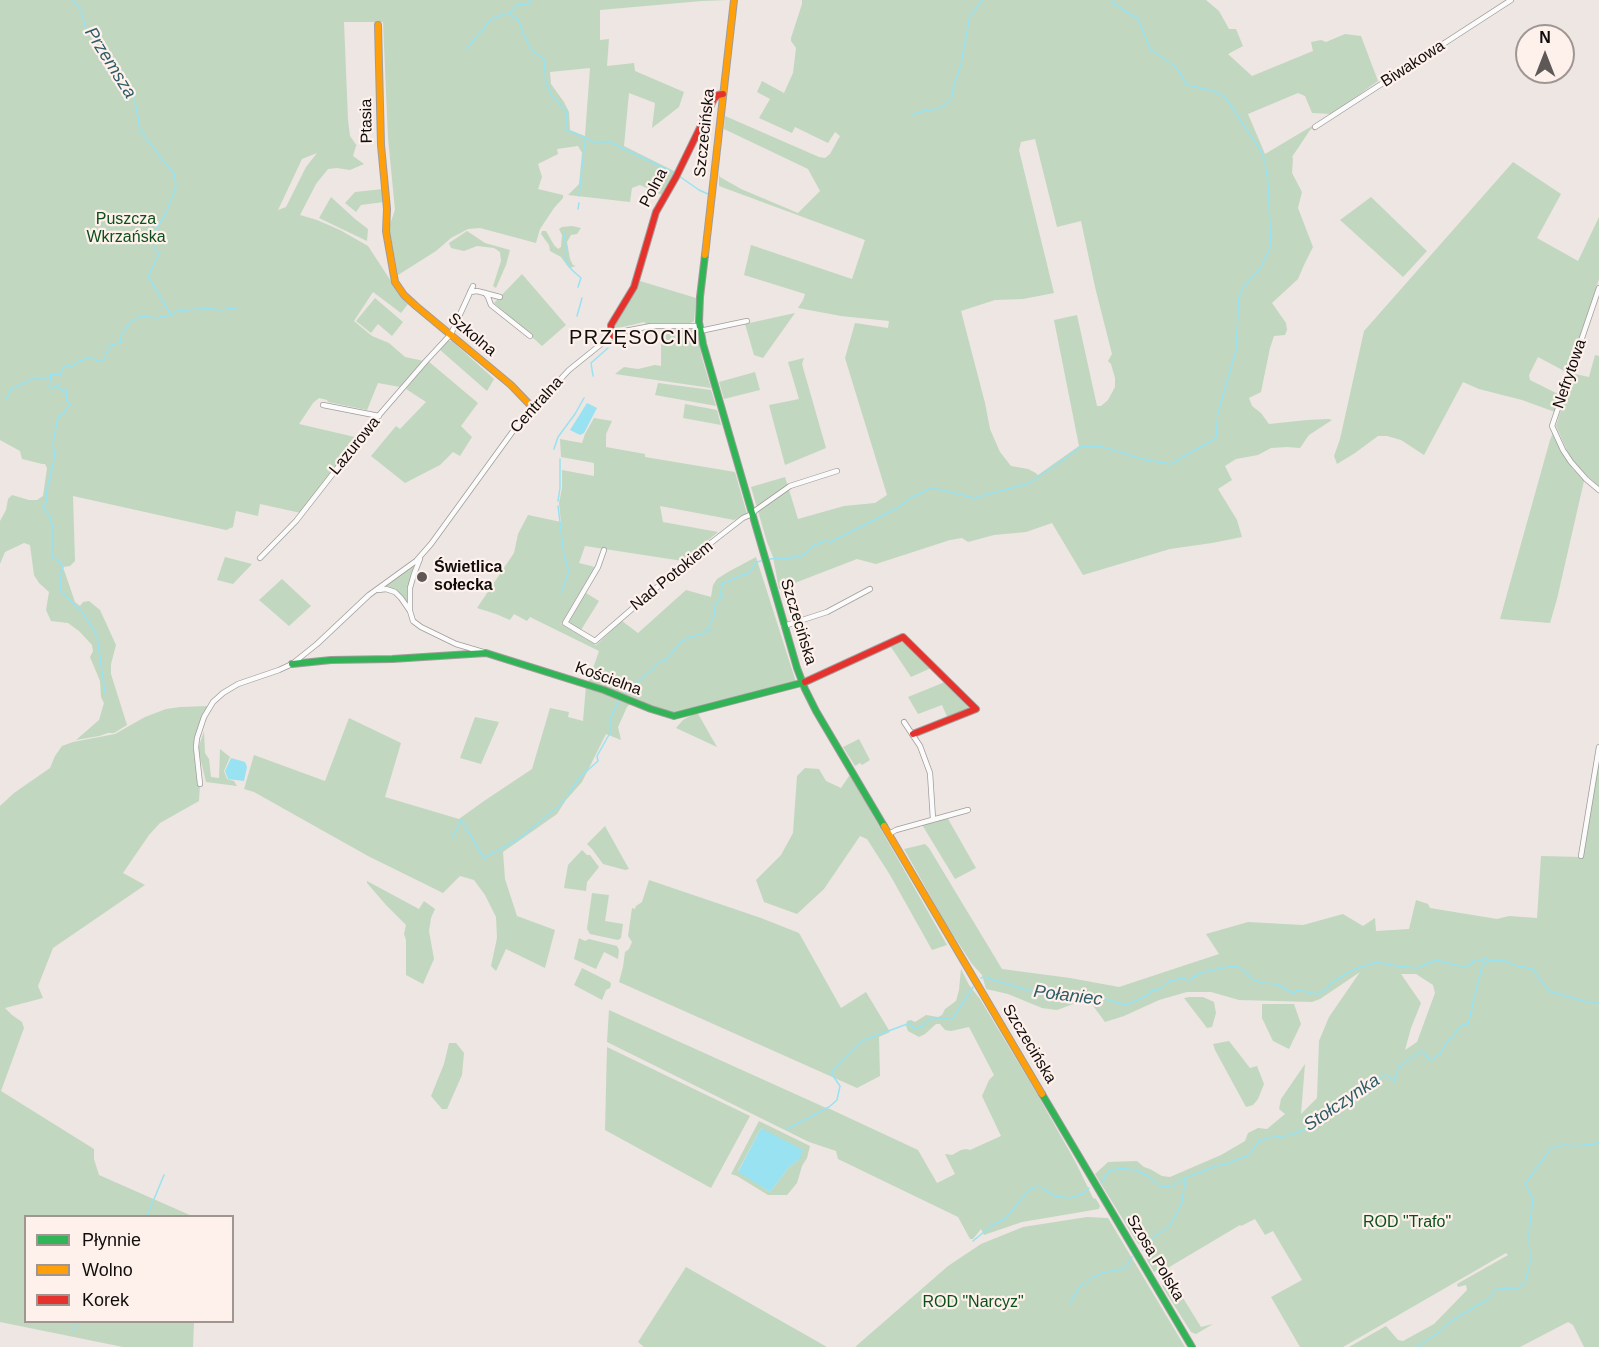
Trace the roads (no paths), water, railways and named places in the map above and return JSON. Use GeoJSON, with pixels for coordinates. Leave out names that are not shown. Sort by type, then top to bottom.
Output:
{"type":"FeatureCollection","features":[{"type":"Feature","properties":{"kind":"street","name":"Szczecińska"},"geometry":{"type":"LineString","coordinates":[[734,0],[699,300],[700,328],[784,626],[802,682],[813,706],[1095,1183]]}},
{"type":"Feature","properties":{"kind":"street","name":"Biwakowa"},"geometry":{"type":"LineString","coordinates":[[1315,128],[1511,0]]}},
{"type":"Feature","properties":{"kind":"street","name":"Ptasia"},"geometry":{"type":"LineString","coordinates":[[378,25],[386,231],[395,282]]}},
{"type":"Feature","properties":{"kind":"street","name":"Polna"},"geometry":{"type":"LineString","coordinates":[[613,336],[611,325],[634,287],[656,212],[676,177],[714,99],[723,94]]}},
{"type":"Feature","properties":{"kind":"street","name":"Szkolna"},"geometry":{"type":"LineString","coordinates":[[395,282],[416,306],[511,385],[533,408]]}},
{"type":"Feature","properties":{"kind":"street","name":"Lazurowa"},"geometry":{"type":"LineString","coordinates":[[260,558],[296,521],[379,416],[451,334],[473,286]]}},
{"type":"Feature","properties":{"kind":"street","name":"Nefrytowa"},"geometry":{"type":"LineString","coordinates":[[1599,288],[1552,426],[1571,462],[1599,490]]}},
{"type":"Feature","properties":{"kind":"street"},"geometry":{"type":"LineString","coordinates":[[470,292],[477,291],[500,297]]}},
{"type":"Feature","properties":{"kind":"street"},"geometry":{"type":"LineString","coordinates":[[484,293],[491,304],[530,336]]}},
{"type":"Feature","properties":{"kind":"street","name":"Centralna"},"geometry":{"type":"LineString","coordinates":[[200,784],[197,738],[204,717],[213,702],[238,684],[279,670],[292,663],[317,644],[375,590],[411,566],[421,556],[510,435],[576,364],[613,336],[638,327],[700,328],[747,321]]}},
{"type":"Feature","properties":{"kind":"street"},"geometry":{"type":"LineString","coordinates":[[322,405],[379,416]]}},
{"type":"Feature","properties":{"kind":"street","name":"Nad Potokiem"},"geometry":{"type":"LineString","coordinates":[[604,550],[598,567],[566,623],[595,642],[685,563],[743,518],[790,486],[837,471]]}},
{"type":"Feature","properties":{"kind":"street","name":"Centralna"},"geometry":{"type":"LineString","coordinates":[[411,611],[410,588],[421,556]]}},
{"type":"Feature","properties":{"kind":"street"},"geometry":{"type":"LineString","coordinates":[[375,590],[386,589],[395,592],[411,611],[413,621],[418,626],[462,646],[486,653]]}},
{"type":"Feature","properties":{"kind":"street"},"geometry":{"type":"LineString","coordinates":[[784,626],[827,612],[870,589]]}},
{"type":"Feature","properties":{"kind":"street","name":"Kościelna"},"geometry":{"type":"LineString","coordinates":[[292,663],[330,660],[392,660],[486,653],[604,690],[674,716],[802,682],[903,638],[976,709],[912,734]]}},
{"type":"Feature","properties":{"kind":"street"},"geometry":{"type":"LineString","coordinates":[[461,655],[462,646]]}},
{"type":"Feature","properties":{"kind":"street"},"geometry":{"type":"LineString","coordinates":[[904,722],[920,746],[930,772],[933,819]]}},
{"type":"Feature","properties":{"kind":"street"},"geometry":{"type":"LineString","coordinates":[[1581,856],[1599,747]]}},
{"type":"Feature","properties":{"kind":"street"},"geometry":{"type":"LineString","coordinates":[[889,834],[968,810]]}},
{"type":"Feature","properties":{"kind":"street","name":"Szosa Polska"},"geometry":{"type":"LineString","coordinates":[[1095,1183],[1192,1347]]}},
{"type":"Feature","properties":{"kind":"water"},"geometry":{"type":"Polygon","coordinates":[[[587,403],[597,408],[584,433],[580,435],[570,430],[587,403]]]}},
{"type":"Feature","properties":{"kind":"water"},"geometry":{"type":"Polygon","coordinates":[[[231,758],[245,762],[247,767],[244,781],[228,779],[225,771],[231,758]]]}},
{"type":"Feature","properties":{"kind":"water"},"geometry":{"type":"Polygon","coordinates":[[[761,1128],[803,1150],[800,1159],[789,1167],[770,1192],[738,1172],[761,1128]]]}},
{"type":"Feature","properties":{"kind":"waterway","name":"Przemsza"},"geometry":{"type":"LineString","coordinates":[[72,0],[81,10],[86,29],[104,47],[135,101],[140,130],[174,173],[176,187],[164,217],[154,232],[155,251],[160,252],[148,276],[171,315]]}},
{"type":"Feature","properties":{"kind":"waterway"},"geometry":{"type":"LineString","coordinates":[[525,38],[518,19],[510,13],[517,5],[528,4],[531,0]]}},
{"type":"Feature","properties":{"kind":"waterway"},"geometry":{"type":"LineString","coordinates":[[911,116],[923,111],[938,109],[951,100],[961,64],[970,15],[983,0]]}},
{"type":"Feature","properties":{"kind":"waterway"},"geometry":{"type":"LineString","coordinates":[[1112,0],[1113,3],[1138,19],[1151,50],[1177,68],[1187,85],[1214,91],[1225,97],[1260,149],[1265,161],[1271,246],[1260,269],[1245,285],[1239,296],[1236,350],[1217,416]]}},
{"type":"Feature","properties":{"kind":"waterway"},"geometry":{"type":"LineString","coordinates":[[466,49],[491,20],[510,13]]}},
{"type":"Feature","properties":{"kind":"waterway"},"geometry":{"type":"LineString","coordinates":[[526,39],[531,49],[544,60],[546,83],[552,96],[566,111],[567,130],[595,142],[610,142],[674,173]]}},
{"type":"Feature","properties":{"kind":"waterway"},"geometry":{"type":"LineString","coordinates":[[579,196],[585,140]]}},
{"type":"Feature","properties":{"kind":"waterway"},"geometry":{"type":"LineString","coordinates":[[679,176],[708,194]]}},
{"type":"Feature","properties":{"kind":"waterway"},"geometry":{"type":"LineString","coordinates":[[578,209],[579,203]]}},
{"type":"Feature","properties":{"kind":"waterway"},"geometry":{"type":"LineString","coordinates":[[564,234],[565,260],[581,278],[578,287]]}},
{"type":"Feature","properties":{"kind":"waterway"},"geometry":{"type":"LineString","coordinates":[[577,316],[582,298]]}},
{"type":"Feature","properties":{"kind":"waterway"},"geometry":{"type":"LineString","coordinates":[[6,399],[11,389],[32,379],[44,379],[51,374],[60,375],[63,368],[68,365],[72,367],[79,361],[91,357],[97,361],[103,361],[109,347],[120,343],[122,333],[131,322],[140,316],[155,318],[171,315],[177,311],[236,308]]}},
{"type":"Feature","properties":{"kind":"waterway"},"geometry":{"type":"LineString","coordinates":[[593,376],[591,363],[608,348]]}},
{"type":"Feature","properties":{"kind":"waterway"},"geometry":{"type":"LineString","coordinates":[[51,374],[49,387],[58,385],[61,390],[67,391],[66,400],[70,404],[58,417],[53,443],[55,455],[46,502],[43,506],[50,517],[53,528],[53,558],[63,567],[60,574],[61,591],[84,614],[97,636],[105,693]]}},
{"type":"Feature","properties":{"kind":"waterway"},"geometry":{"type":"LineString","coordinates":[[554,449],[558,437],[584,398]]}},
{"type":"Feature","properties":{"kind":"waterway"},"geometry":{"type":"LineString","coordinates":[[769,559],[804,555],[814,545],[826,541],[831,542],[929,489],[974,498],[1030,483],[1082,446],[1103,447],[1146,460],[1171,464],[1216,438],[1217,421]]}},
{"type":"Feature","properties":{"kind":"waterway"},"geometry":{"type":"LineString","coordinates":[[558,501],[560,459]]}},
{"type":"Feature","properties":{"kind":"waterway"},"geometry":{"type":"LineString","coordinates":[[558,506],[564,555]]}},
{"type":"Feature","properties":{"kind":"waterway"},"geometry":{"type":"LineString","coordinates":[[561,593],[569,570],[564,557]]}},
{"type":"Feature","properties":{"kind":"waterway"},"geometry":{"type":"LineString","coordinates":[[624,694],[660,662],[666,660],[681,642],[710,631],[709,626],[714,616],[715,606],[723,597],[720,595],[723,583],[747,575],[757,562],[761,561]]}},
{"type":"Feature","properties":{"kind":"waterway"},"geometry":{"type":"LineString","coordinates":[[568,795],[580,777],[598,761],[597,756],[610,733],[610,721],[620,700]]}},
{"type":"Feature","properties":{"kind":"waterway"},"geometry":{"type":"LineString","coordinates":[[452,838],[461,820],[484,858],[520,838],[565,799]]}},
{"type":"Feature","properties":{"kind":"waterway","name":"Połaniec"},"geometry":{"type":"LineString","coordinates":[[981,978],[1043,995],[1075,994],[1088,998],[1095,996],[1126,1005],[1148,995],[1151,991],[1158,990],[1170,981],[1182,978],[1189,980],[1203,972],[1233,966],[1241,968],[1253,980],[1262,983],[1277,984],[1293,993],[1298,990],[1318,994],[1352,970],[1377,962],[1417,968],[1436,960],[1467,966],[1474,960],[1486,958],[1533,969],[1551,992],[1588,1002],[1599,1002]]}},
{"type":"Feature","properties":{"kind":"waterway","name":"Stołczynka"},"geometry":{"type":"LineString","coordinates":[[1102,1182],[1109,1171],[1121,1168],[1136,1170],[1160,1186],[1171,1187],[1183,1179],[1249,1155],[1259,1141],[1291,1135],[1319,1123],[1325,1119],[1328,1110],[1353,1100],[1351,1095],[1380,1080],[1382,1076],[1387,1075],[1394,1081],[1399,1067],[1421,1051],[1432,1060],[1440,1054],[1461,1026],[1468,1024],[1482,966],[1487,961]]}},
{"type":"Feature","properties":{"kind":"waterway","name":"Połaniec"},"geometry":{"type":"LineString","coordinates":[[787,1129],[829,1107],[837,1100],[840,1086],[831,1073],[864,1040],[910,1023],[914,1029],[923,1026],[932,1018],[953,1018],[973,987]]}},
{"type":"Feature","properties":{"kind":"waterway","name":"Stołczynka"},"geometry":{"type":"LineString","coordinates":[[1417,1347],[1451,1321],[1485,1301],[1493,1295],[1494,1290],[1516,1289],[1525,1283],[1530,1263],[1529,1231],[1533,1199],[1525,1184],[1551,1148],[1599,1142]]}},
{"type":"Feature","properties":{"kind":"waterway"},"geometry":{"type":"LineString","coordinates":[[147,1215],[164,1175]]}},
{"type":"Feature","properties":{"kind":"waterway"},"geometry":{"type":"LineString","coordinates":[[1143,1250],[1145,1243],[1170,1226],[1182,1203],[1185,1180]]}},
{"type":"Feature","properties":{"kind":"waterway"},"geometry":{"type":"LineString","coordinates":[[973,1241],[1006,1218],[1029,1190],[1036,1187],[1045,1188],[1055,1196],[1069,1198],[1083,1194],[1089,1188]]}},
{"type":"Feature","properties":{"kind":"waterway"},"geometry":{"type":"LineString","coordinates":[[1070,1303],[1079,1288],[1093,1277],[1122,1269],[1127,1266],[1132,1257]]}},
{"type":"Feature","properties":{"kind":"waterway"},"geometry":{"type":"LineString","coordinates":[[74,1330],[77,1323]]}},
{"type":"Feature","properties":{"kind":"place","name":"Świetlica sołecka"},"geometry":{"type":"Point","coordinates":[422,577]}},
{"type":"Feature","properties":{"kind":"district","name":"PRZĘSOCIN"},"geometry":{"type":"Point","coordinates":[634,338]}},
{"type":"Feature","properties":{"kind":"park label","name":"Puszcza Wkrzańska"},"geometry":{"type":"Point","coordinates":[126,229]}},
{"type":"Feature","properties":{"kind":"park label","name":"ROD \"Trafo\""},"geometry":{"type":"Point","coordinates":[1407,1223]}},
{"type":"Feature","properties":{"kind":"park label","name":"ROD \"Narcyz\""},"geometry":{"type":"Point","coordinates":[973,1303]}}]}
